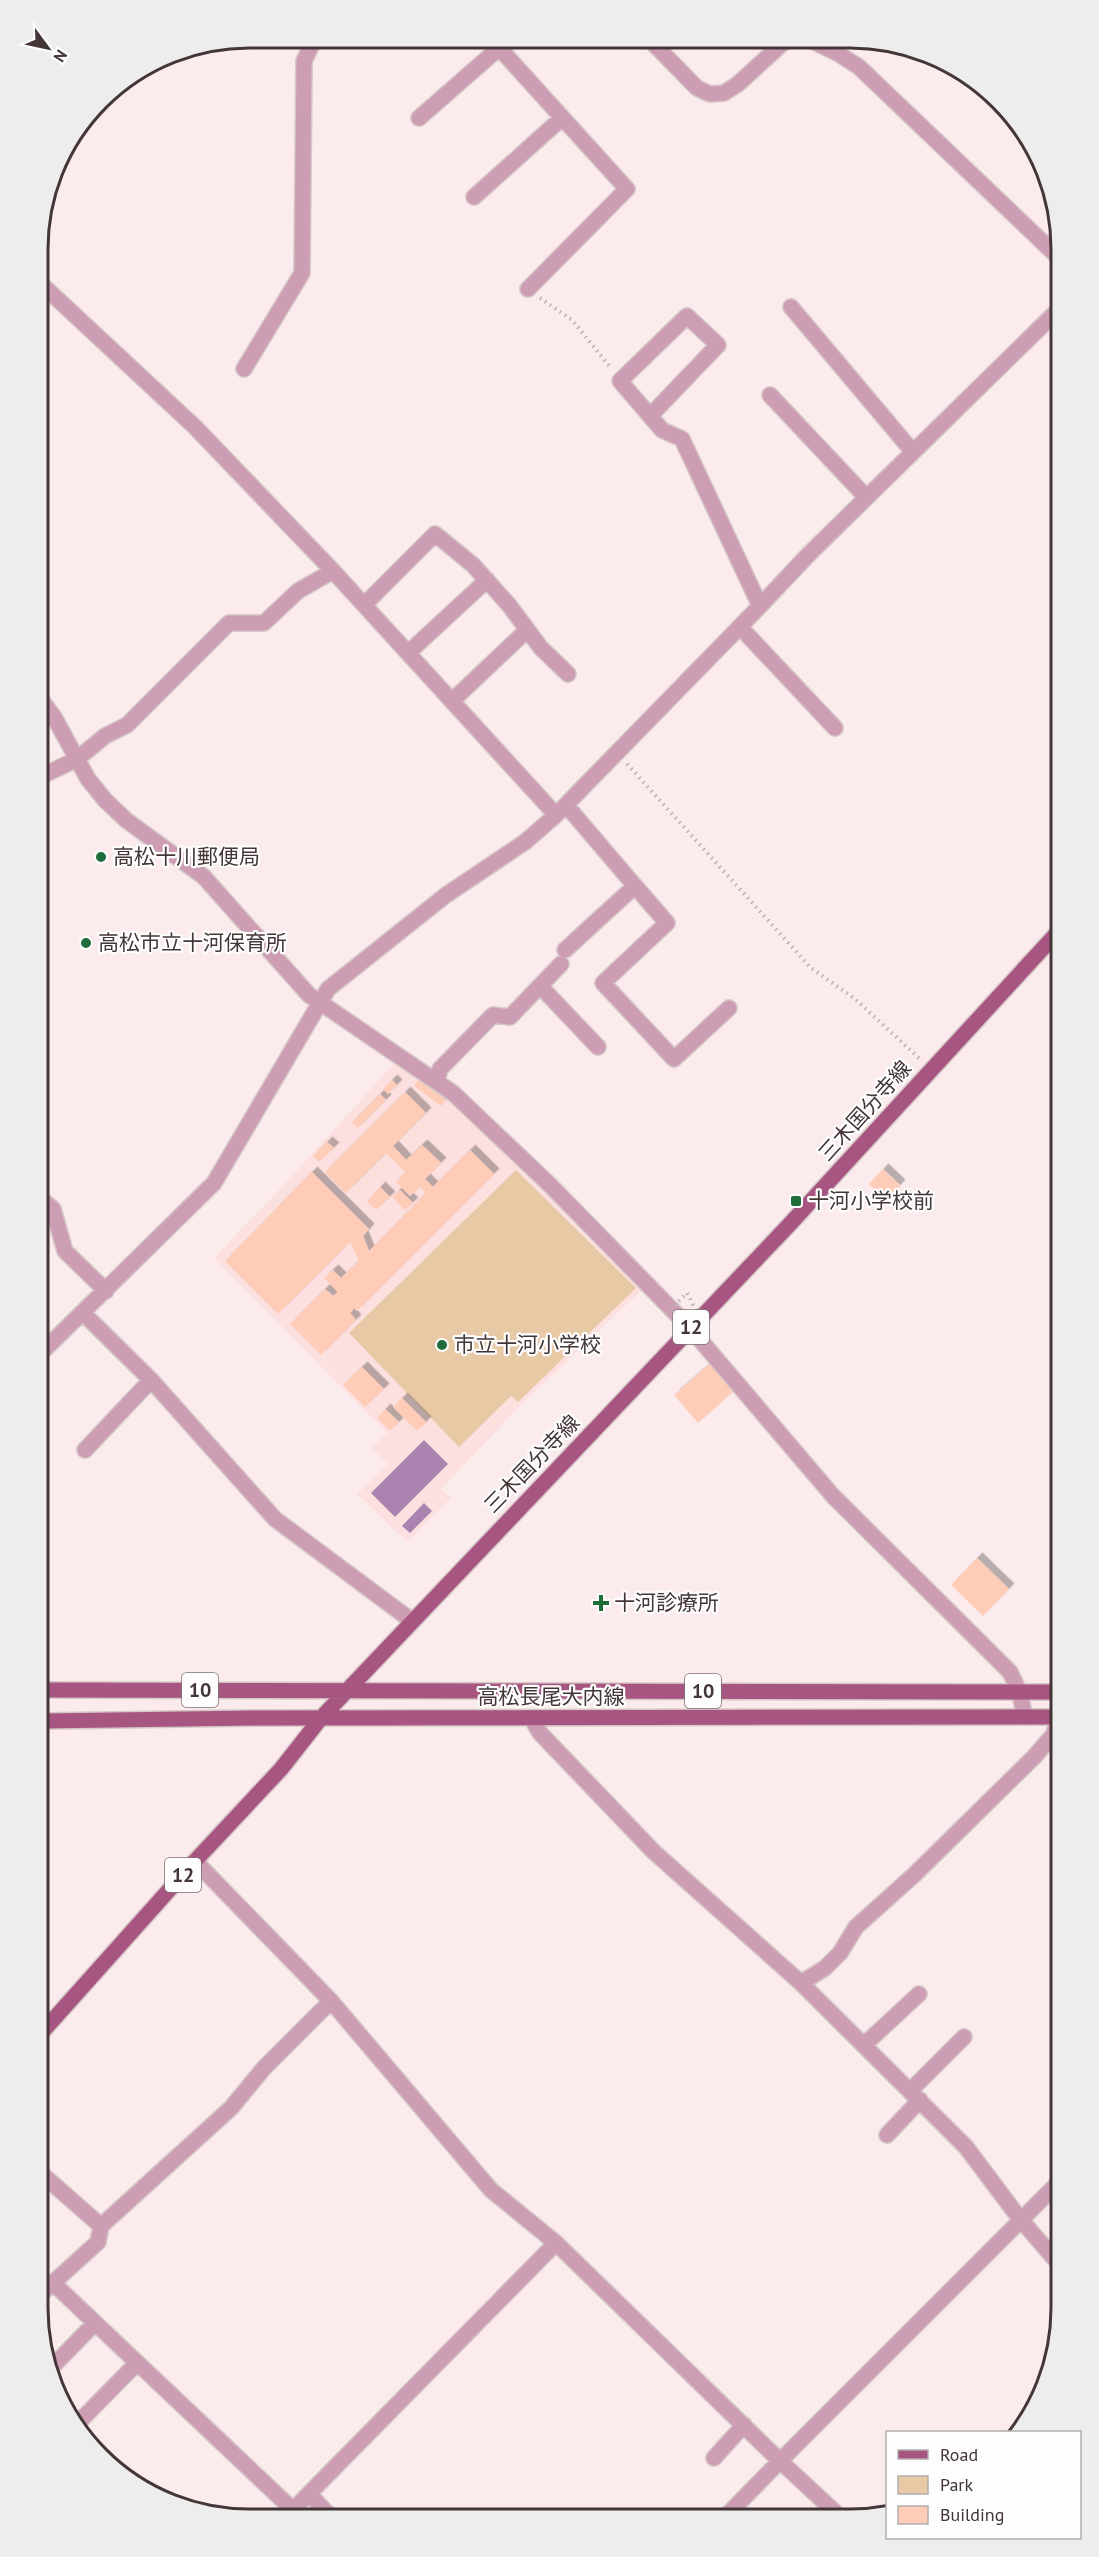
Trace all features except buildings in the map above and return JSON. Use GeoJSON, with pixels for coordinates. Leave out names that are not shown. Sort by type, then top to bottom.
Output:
{"type":"FeatureCollection","features":[{"type":"Feature","properties":{"kind":"main road","name":"三木国分寺線"},"geometry":{"type":"LineString","coordinates":[[48,2026],[195,1861],[281,1769],[321,1718],[789,1225],[1051,940]]}},
{"type":"Feature","properties":{"kind":"main road","name":"高松長尾大内線"},"geometry":{"type":"LineString","coordinates":[[48,1690],[1051,1692]]}},
{"type":"Feature","properties":{"kind":"main road","name":"高松長尾大内線"},"geometry":{"type":"LineString","coordinates":[[48,1721],[1051,1714]]}},
{"type":"Feature","properties":{"kind":"street"},"geometry":{"type":"LineString","coordinates":[[244,369],[302,273],[304,61],[310,48]]}},
{"type":"Feature","properties":{"kind":"street"},"geometry":{"type":"LineString","coordinates":[[419,118],[491,48]]}},
{"type":"Feature","properties":{"kind":"street"},"geometry":{"type":"LineString","coordinates":[[499,48],[627,189],[528,289]]}},
{"type":"Feature","properties":{"kind":"street"},"geometry":{"type":"LineString","coordinates":[[658,48],[697,88],[710,94],[724,93],[738,84],[777,48]]}},
{"type":"Feature","properties":{"kind":"street"},"geometry":{"type":"LineString","coordinates":[[827,48],[859,67],[1051,250]]}},
{"type":"Feature","properties":{"kind":"street"},"geometry":{"type":"LineString","coordinates":[[474,198],[562,118]]}},
{"type":"Feature","properties":{"kind":"street"},"geometry":{"type":"LineString","coordinates":[[48,290],[195,427],[333,571],[452,701],[635,886],[667,923],[603,983],[674,1059],[729,1008]]}},
{"type":"Feature","properties":{"kind":"street"},"geometry":{"type":"LineString","coordinates":[[791,307],[913,452]]}},
{"type":"Feature","properties":{"kind":"street"},"geometry":{"type":"LineString","coordinates":[[650,416],[718,345],[687,316],[620,381],[650,416],[662,430],[682,439],[760,606]]}},
{"type":"Feature","properties":{"kind":"street"},"geometry":{"type":"LineString","coordinates":[[48,1346],[214,1183],[328,989],[446,895],[525,842],[561,810],[808,555],[1051,320]]}},
{"type":"Feature","properties":{"kind":"street"},"geometry":{"type":"LineString","coordinates":[[770,395],[866,497]]}},
{"type":"Feature","properties":{"kind":"street"},"geometry":{"type":"LineString","coordinates":[[364,605],[435,534],[473,565],[541,648],[568,674]]}},
{"type":"Feature","properties":{"kind":"street"},"geometry":{"type":"LineString","coordinates":[[48,773],[77,759],[105,736],[127,725],[229,623],[264,623],[298,591],[333,571]]}},
{"type":"Feature","properties":{"kind":"street"},"geometry":{"type":"LineString","coordinates":[[408,653],[487,580]]}},
{"type":"Feature","properties":{"kind":"street"},"geometry":{"type":"LineString","coordinates":[[740,627],[835,728]]}},
{"type":"Feature","properties":{"kind":"street"},"geometry":{"type":"LineString","coordinates":[[452,701],[527,630]]}},
{"type":"Feature","properties":{"kind":"street"},"geometry":{"type":"LineString","coordinates":[[48,709],[88,779],[105,800],[126,820],[204,877],[309,995],[453,1093],[550,1185],[690,1328],[833,1496],[1010,1672],[1019,1691],[1025,1716]]}},
{"type":"Feature","properties":{"kind":"street"},"geometry":{"type":"LineString","coordinates":[[437,1082],[440,1069],[493,1016],[510,1017],[540,986],[563,957],[635,886]]}},
{"type":"Feature","properties":{"kind":"street"},"geometry":{"type":"LineString","coordinates":[[540,986],[598,1047]]}},
{"type":"Feature","properties":{"kind":"street"},"geometry":{"type":"LineString","coordinates":[[48,1205],[52,1209],[65,1251],[106,1291]]}},
{"type":"Feature","properties":{"kind":"street"},"geometry":{"type":"LineString","coordinates":[[83,1313],[151,1380],[275,1519],[412,1622]]}},
{"type":"Feature","properties":{"kind":"street"},"geometry":{"type":"LineString","coordinates":[[85,1450],[151,1380]]}},
{"type":"Feature","properties":{"kind":"street"},"geometry":{"type":"LineString","coordinates":[[532,1719],[540,1733],[654,1852],[801,1983],[966,2147],[1020,2219],[1051,2255]]}},
{"type":"Feature","properties":{"kind":"street"},"geometry":{"type":"LineString","coordinates":[[801,1983],[825,1968],[840,1953],[856,1928],[915,1874],[1051,1737]]}},
{"type":"Feature","properties":{"kind":"street"},"geometry":{"type":"LineString","coordinates":[[195,1861],[331,2001],[491,2190],[556,2243],[832,2509]]}},
{"type":"Feature","properties":{"kind":"street"},"geometry":{"type":"LineString","coordinates":[[864,2045],[919,1994]]}},
{"type":"Feature","properties":{"kind":"street"},"geometry":{"type":"LineString","coordinates":[[286,2509],[95,2323],[49,2287],[98,2242],[101,2226],[231,2108],[264,2068],[331,2001]]}},
{"type":"Feature","properties":{"kind":"street"},"geometry":{"type":"LineString","coordinates":[[887,2135],[915,2096],[964,2037]]}},
{"type":"Feature","properties":{"kind":"street"},"geometry":{"type":"LineString","coordinates":[[48,2180],[101,2226]]}},
{"type":"Feature","properties":{"kind":"street"},"geometry":{"type":"LineString","coordinates":[[733,2509],[1051,2190]]}},
{"type":"Feature","properties":{"kind":"street"},"geometry":{"type":"LineString","coordinates":[[294,2509],[556,2243]]}},
{"type":"Feature","properties":{"kind":"street"},"geometry":{"type":"LineString","coordinates":[[56,2363],[95,2323]]}},
{"type":"Feature","properties":{"kind":"street"},"geometry":{"type":"LineString","coordinates":[[82,2419],[137,2363]]}},
{"type":"Feature","properties":{"kind":"street"},"geometry":{"type":"LineString","coordinates":[[714,2458],[744,2426]]}},
{"type":"Feature","properties":{"kind":"street"},"geometry":{"type":"LineString","coordinates":[[309,2494],[323,2509]]}},
{"type":"Feature","properties":{"kind":"path"},"geometry":{"type":"LineString","coordinates":[[528,289],[572,320],[620,381]]}},
{"type":"Feature","properties":{"kind":"path"},"geometry":{"type":"LineString","coordinates":[[617,752],[811,968],[854,998],[931,1070]]}},
{"type":"Feature","properties":{"kind":"path"},"geometry":{"type":"LineString","coordinates":[[666,1314],[687,1293],[706,1330]]}},
{"type":"Feature","properties":{"kind":"shaded area","name":"市立十河小学校"},"geometry":{"type":"Polygon","coordinates":[[[396,1061],[465,1113],[644,1288],[524,1402],[441,1489],[451,1498],[407,1542],[357,1494],[388,1464],[371,1448],[387,1433],[214,1258],[396,1061]]]}},
{"type":"Feature","properties":{"kind":"shaded area"},"geometry":{"type":"Polygon","coordinates":[[[424,1440],[448,1464],[395,1517],[371,1493],[424,1440]]]}},
{"type":"Feature","properties":{"kind":"shaded area"},"geometry":{"type":"Polygon","coordinates":[[[424,1503],[432,1511],[410,1533],[402,1526],[424,1503]]]}},
{"type":"Feature","properties":{"kind":"green space"},"geometry":{"type":"Polygon","coordinates":[[[516,1170],[636,1288],[518,1402],[511,1396],[459,1447],[349,1333],[516,1170]]]}},
{"type":"Feature","properties":{"kind":"place","name":"高松十川郵便局"},"geometry":{"type":"Point","coordinates":[101,857]}},
{"type":"Feature","properties":{"kind":"place","name":"高松市立十河保育所"},"geometry":{"type":"Point","coordinates":[86,943]}},
{"type":"Feature","properties":{"kind":"place","name":"十河小学校前"},"geometry":{"type":"Point","coordinates":[796,1201]}},
{"type":"Feature","properties":{"kind":"place","name":"市立十河小学校"},"geometry":{"type":"Point","coordinates":[442,1345]}},
{"type":"Feature","properties":{"kind":"place","name":"十河診療所"},"geometry":{"type":"Point","coordinates":[601,1603]}}]}
